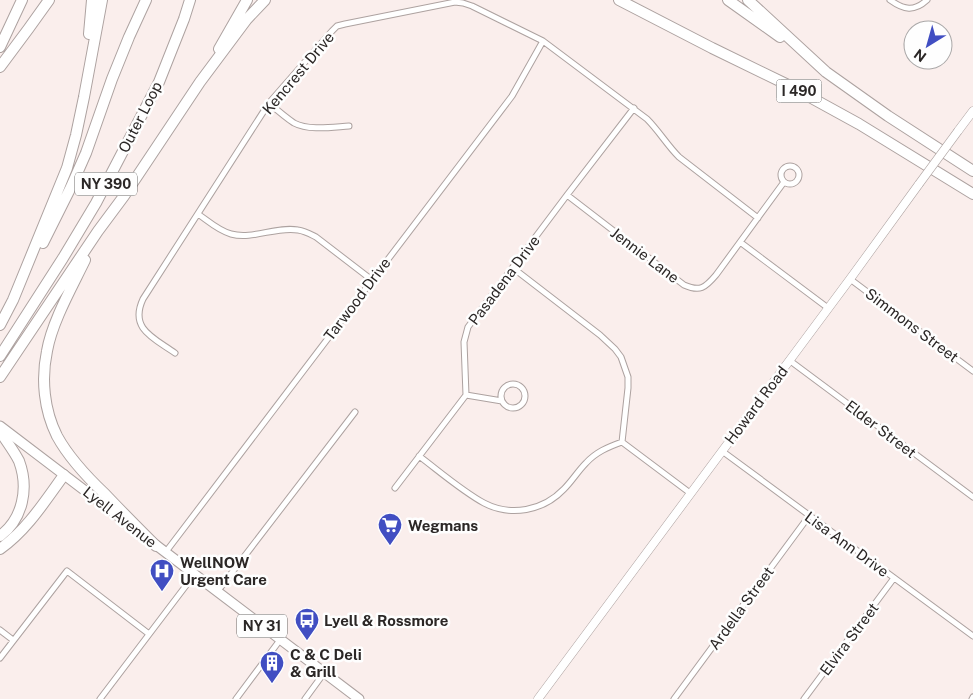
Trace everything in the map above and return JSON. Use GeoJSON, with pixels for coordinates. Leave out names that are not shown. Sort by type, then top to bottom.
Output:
{"type":"FeatureCollection","features":[{"type":"Feature","properties":{"kind":"highway"},"geometry":{"type":"LineString","coordinates":[[0,47],[22,0]]}},
{"type":"Feature","properties":{"kind":"highway"},"geometry":{"type":"LineString","coordinates":[[0,67],[48,0]]}},
{"type":"Feature","properties":{"kind":"highway"},"geometry":{"type":"LineString","coordinates":[[84,97],[92,0]]}},
{"type":"Feature","properties":{"kind":"highway","name":"NY 390"},"geometry":{"type":"LineString","coordinates":[[0,325],[14,300],[67,168],[84,97],[102,0]]}},
{"type":"Feature","properties":{"kind":"highway"},"geometry":{"type":"LineString","coordinates":[[14,300],[86,153],[112,79],[146,0]]}},
{"type":"Feature","properties":{"kind":"highway","name":"Outer Loop"},"geometry":{"type":"LineString","coordinates":[[0,356],[96,203],[159,82],[190,0]]}},
{"type":"Feature","properties":{"kind":"highway"},"geometry":{"type":"LineString","coordinates":[[200,82],[247,0]]}},
{"type":"Feature","properties":{"kind":"highway"},"geometry":{"type":"LineString","coordinates":[[0,377],[200,82],[247,19],[265,0]]}},
{"type":"Feature","properties":{"kind":"highway","name":"I 490"},"geometry":{"type":"LineString","coordinates":[[619,0],[703,44],[788,85],[860,124],[973,194]]}},
{"type":"Feature","properties":{"kind":"highway"},"geometry":{"type":"LineString","coordinates":[[728,0],[826,72]]}},
{"type":"Feature","properties":{"kind":"highway","name":"I 490"},"geometry":{"type":"LineString","coordinates":[[748,0],[826,72],[888,116],[973,171]]}},
{"type":"Feature","properties":{"kind":"highway"},"geometry":{"type":"LineString","coordinates":[[98,231],[54,326],[47,349],[44,366],[47,409],[57,436],[83,472],[156,546]]}},
{"type":"Feature","properties":{"kind":"highway"},"geometry":{"type":"LineString","coordinates":[[0,431],[18,460],[23,476],[23,499],[16,520],[0,536]]}},
{"type":"Feature","properties":{"kind":"highway"},"geometry":{"type":"LineString","coordinates":[[0,549],[8,544],[26,526],[64,475]]}},
{"type":"Feature","properties":{"kind":"main road","name":"Howard Road"},"geometry":{"type":"LineString","coordinates":[[538,699],[973,111]]}},
{"type":"Feature","properties":{"kind":"main road","name":"Lyell Avenue"},"geometry":{"type":"LineString","coordinates":[[0,426],[359,699]]}},
{"type":"Feature","properties":{"kind":"street"},"geometry":{"type":"LineString","coordinates":[[890,0],[903,7],[911,8],[919,6],[927,0]]}},
{"type":"Feature","properties":{"kind":"street","name":"Kencrest Drive"},"geometry":{"type":"LineString","coordinates":[[175,353],[148,336],[143,329],[138,314],[143,299],[269,103],[332,30],[345,24],[455,2],[472,6],[543,41],[634,108],[657,129],[669,147],[679,157],[758,218]]}},
{"type":"Feature","properties":{"kind":"street","name":"Tarwood Drive"},"geometry":{"type":"LineString","coordinates":[[165,552],[512,96],[543,41]]}},
{"type":"Feature","properties":{"kind":"street"},"geometry":{"type":"LineString","coordinates":[[269,103],[295,123],[305,127],[349,126]]}},
{"type":"Feature","properties":{"kind":"street","name":"Pasadena Drive"},"geometry":{"type":"LineString","coordinates":[[466,395],[464,342],[468,327],[634,108]]}},
{"type":"Feature","properties":{"kind":"street"},"geometry":{"type":"LineString","coordinates":[[784,182],[740,242],[828,308]]}},
{"type":"Feature","properties":{"kind":"street","name":"Jennie Lane"},"geometry":{"type":"LineString","coordinates":[[567,195],[684,285],[694,289],[708,284],[740,242]]}},
{"type":"Feature","properties":{"kind":"street"},"geometry":{"type":"LineString","coordinates":[[198,214],[223,231],[239,236],[297,229],[307,232],[372,280]]}},
{"type":"Feature","properties":{"kind":"street"},"geometry":{"type":"LineString","coordinates":[[513,268],[604,338],[621,357],[628,377],[622,442]]}},
{"type":"Feature","properties":{"kind":"street","name":"Simmons Street"},"geometry":{"type":"LineString","coordinates":[[850,279],[973,371]]}},
{"type":"Feature","properties":{"kind":"street","name":"Elder Street"},"geometry":{"type":"LineString","coordinates":[[789,360],[972,494]]}},
{"type":"Feature","properties":{"kind":"street"},"geometry":{"type":"LineString","coordinates":[[395,488],[466,395],[502,401],[510,408],[521,405],[525,399],[524,391],[522,388],[514,385],[507,386],[502,393],[502,401]]}},
{"type":"Feature","properties":{"kind":"street"},"geometry":{"type":"LineString","coordinates":[[217,592],[355,412]]}},
{"type":"Feature","properties":{"kind":"street"},"geometry":{"type":"LineString","coordinates":[[419,456],[484,503],[507,510],[519,510],[535,508],[548,502],[563,490],[597,453],[622,442]]}},
{"type":"Feature","properties":{"kind":"street"},"geometry":{"type":"LineString","coordinates":[[622,442],[690,493]]}},
{"type":"Feature","properties":{"kind":"street","name":"Lisa Ann Drive"},"geometry":{"type":"LineString","coordinates":[[722,451],[973,636]]}},
{"type":"Feature","properties":{"kind":"street","name":"Ardella Street"},"geometry":{"type":"LineString","coordinates":[[674,699],[809,516]]}},
{"type":"Feature","properties":{"kind":"street"},"geometry":{"type":"LineString","coordinates":[[0,658],[67,571],[149,634]]}},
{"type":"Feature","properties":{"kind":"street"},"geometry":{"type":"LineString","coordinates":[[100,699],[194,575]]}},
{"type":"Feature","properties":{"kind":"street","name":"Elvira Street"},"geometry":{"type":"LineString","coordinates":[[804,699],[894,578]]}},
{"type":"Feature","properties":{"kind":"street"},"geometry":{"type":"LineString","coordinates":[[0,630],[13,640]]}},
{"type":"Feature","properties":{"kind":"street"},"geometry":{"type":"LineString","coordinates":[[236,699],[280,640]]}},
{"type":"Feature","properties":{"kind":"street"},"geometry":{"type":"LineString","coordinates":[[305,699],[324,673]]}},
{"type":"Feature","properties":{"kind":"place","name":"Wegmans"},"geometry":{"type":"Point","coordinates":[390,546]}},
{"type":"Feature","properties":{"kind":"place","name":"WellNOW Urgent Care"},"geometry":{"type":"Point","coordinates":[162,592]}},
{"type":"Feature","properties":{"kind":"place","name":"Lyell & Rossmore"},"geometry":{"type":"Point","coordinates":[307,641]}},
{"type":"Feature","properties":{"kind":"place","name":"C & C Deli & Grill"},"geometry":{"type":"Point","coordinates":[272,684]}}]}
